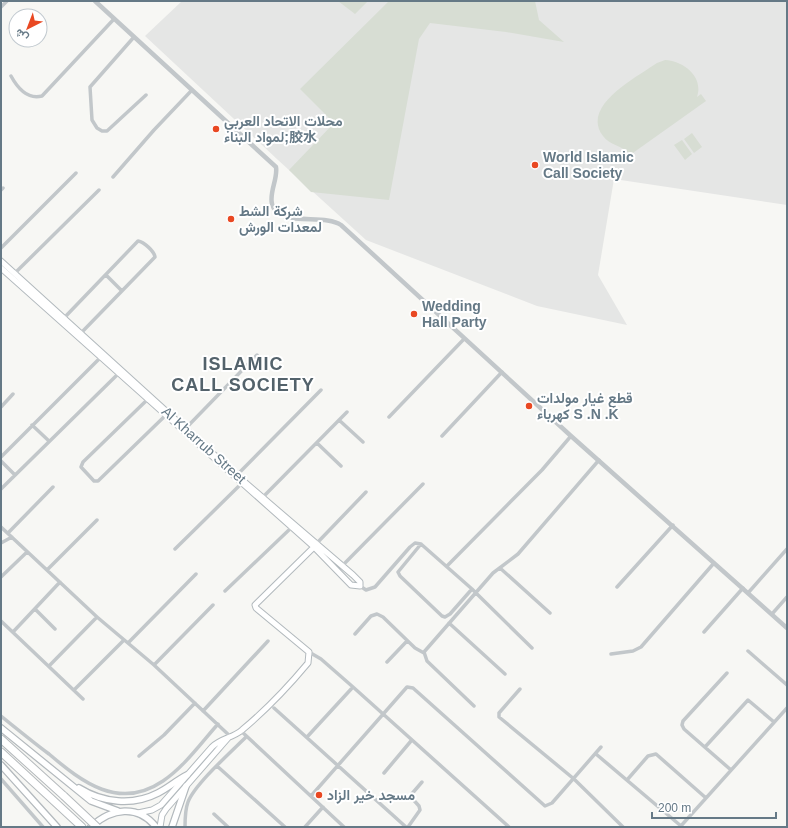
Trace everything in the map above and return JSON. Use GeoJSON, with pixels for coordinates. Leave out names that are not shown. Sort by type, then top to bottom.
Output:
{"type":"FeatureCollection","features":[{"type":"Feature","properties":{"kind":"highway"},"geometry":{"type":"LineString","coordinates":[[1,739],[97,827]]}},
{"type":"Feature","properties":{"kind":"highway"},"geometry":{"type":"LineString","coordinates":[[1,752],[82,827]]}},
{"type":"Feature","properties":{"kind":"main road","name":"Al Kharrub Street"},"geometry":{"type":"LineString","coordinates":[[1,260],[81,333],[167,414],[241,484],[291,528],[316,545],[351,585],[360,586],[358,580],[316,545],[186,428],[167,414],[148,399],[1,268]]}},
{"type":"Feature","properties":{"kind":"main road"},"geometry":{"type":"LineString","coordinates":[[1,728],[91,801],[118,811],[138,813],[158,807],[215,744],[241,731],[298,675],[308,663],[309,652],[255,606],[316,545]]}},
{"type":"Feature","properties":{"kind":"main road"},"geometry":{"type":"LineString","coordinates":[[160,827],[161,818],[166,809],[229,737]]}},
{"type":"Feature","properties":{"kind":"main road"},"geometry":{"type":"LineString","coordinates":[[1,766],[57,827]]}},
{"type":"Feature","properties":{"kind":"main road"},"geometry":{"type":"LineString","coordinates":[[61,776],[90,794],[108,800],[134,801],[153,795],[187,775]]}},
{"type":"Feature","properties":{"kind":"main road"},"geometry":{"type":"LineString","coordinates":[[172,827],[186,786]]}},
{"type":"Feature","properties":{"kind":"main road"},"geometry":{"type":"LineString","coordinates":[[35,803],[52,827]]}},
{"type":"Feature","properties":{"kind":"main road"},"geometry":{"type":"LineString","coordinates":[[91,827],[106,816],[118,811]]}},
{"type":"Feature","properties":{"kind":"main road"},"geometry":{"type":"LineString","coordinates":[[138,813],[151,821],[156,827]]}},
{"type":"Feature","properties":{"kind":"street"},"geometry":{"type":"LineString","coordinates":[[1,8],[7,1]]}},
{"type":"Feature","properties":{"kind":"street"},"geometry":{"type":"LineString","coordinates":[[95,1],[276,167],[271,201],[274,210],[286,217],[335,221],[571,436],[673,525],[787,628]]}},
{"type":"Feature","properties":{"kind":"street"},"geometry":{"type":"LineString","coordinates":[[11,76],[20,89],[26,94],[37,98],[42,96],[114,19]]}},
{"type":"Feature","properties":{"kind":"street"},"geometry":{"type":"LineString","coordinates":[[134,37],[90,87],[91,115],[94,124],[102,131],[107,131],[146,95]]}},
{"type":"Feature","properties":{"kind":"street"},"geometry":{"type":"LineString","coordinates":[[113,177],[154,130],[192,90]]}},
{"type":"Feature","properties":{"kind":"street"},"geometry":{"type":"LineString","coordinates":[[1,248],[76,173]]}},
{"type":"Feature","properties":{"kind":"street"},"geometry":{"type":"LineString","coordinates":[[15,273],[99,190]]}},
{"type":"Feature","properties":{"kind":"street"},"geometry":{"type":"LineString","coordinates":[[64,318],[138,241],[142,242],[155,254],[155,257],[81,333]]}},
{"type":"Feature","properties":{"kind":"street"},"geometry":{"type":"LineString","coordinates":[[106,275],[122,291]]}},
{"type":"Feature","properties":{"kind":"street"},"geometry":{"type":"LineString","coordinates":[[389,417],[464,339]]}},
{"type":"Feature","properties":{"kind":"street"},"geometry":{"type":"LineString","coordinates":[[186,428],[257,355]]}},
{"type":"Feature","properties":{"kind":"street"},"geometry":{"type":"LineString","coordinates":[[1,457],[101,357]]}},
{"type":"Feature","properties":{"kind":"street"},"geometry":{"type":"LineString","coordinates":[[442,436],[502,372]]}},
{"type":"Feature","properties":{"kind":"street"},"geometry":{"type":"LineString","coordinates":[[1,489],[119,373]]}},
{"type":"Feature","properties":{"kind":"street"},"geometry":{"type":"LineString","coordinates":[[237,475],[321,390]]}},
{"type":"Feature","properties":{"kind":"street"},"geometry":{"type":"LineString","coordinates":[[1,407],[13,394]]}},
{"type":"Feature","properties":{"kind":"street"},"geometry":{"type":"LineString","coordinates":[[148,399],[83,462],[81,466],[94,481],[98,482],[167,414]]}},
{"type":"Feature","properties":{"kind":"street"},"geometry":{"type":"LineString","coordinates":[[263,497],[347,412]]}},
{"type":"Feature","properties":{"kind":"street"},"geometry":{"type":"LineString","coordinates":[[339,420],[363,442]]}},
{"type":"Feature","properties":{"kind":"street"},"geometry":{"type":"LineString","coordinates":[[32,425],[49,441]]}},
{"type":"Feature","properties":{"kind":"street"},"geometry":{"type":"LineString","coordinates":[[447,566],[538,475],[571,436]]}},
{"type":"Feature","properties":{"kind":"street"},"geometry":{"type":"LineString","coordinates":[[317,443],[342,466]]}},
{"type":"Feature","properties":{"kind":"street"},"geometry":{"type":"LineString","coordinates":[[424,653],[476,593],[500,568],[518,554],[599,460]]}},
{"type":"Feature","properties":{"kind":"street"},"geometry":{"type":"LineString","coordinates":[[1,461],[15,475]]}},
{"type":"Feature","properties":{"kind":"street"},"geometry":{"type":"LineString","coordinates":[[175,549],[241,484]]}},
{"type":"Feature","properties":{"kind":"street"},"geometry":{"type":"LineString","coordinates":[[342,566],[423,484]]}},
{"type":"Feature","properties":{"kind":"street"},"geometry":{"type":"LineString","coordinates":[[8,533],[53,487]]}},
{"type":"Feature","properties":{"kind":"street"},"geometry":{"type":"LineString","coordinates":[[316,545],[366,492]]}},
{"type":"Feature","properties":{"kind":"street"},"geometry":{"type":"LineString","coordinates":[[47,570],[97,520]]}},
{"type":"Feature","properties":{"kind":"street"},"geometry":{"type":"LineString","coordinates":[[617,587],[673,525]]}},
{"type":"Feature","properties":{"kind":"street"},"geometry":{"type":"LineString","coordinates":[[1,527],[128,644],[154,664],[218,724],[229,737]]}},
{"type":"Feature","properties":{"kind":"street"},"geometry":{"type":"LineString","coordinates":[[225,591],[291,528]]}},
{"type":"Feature","properties":{"kind":"street"},"geometry":{"type":"LineString","coordinates":[[1,543],[12,537]]}},
{"type":"Feature","properties":{"kind":"street"},"geometry":{"type":"LineString","coordinates":[[360,586],[366,590],[375,587],[415,542],[421,544],[472,589],[532,648]]}},
{"type":"Feature","properties":{"kind":"street"},"geometry":{"type":"LineString","coordinates":[[421,544],[400,568],[398,574],[442,616],[445,617],[450,614],[472,589]]}},
{"type":"Feature","properties":{"kind":"street"},"geometry":{"type":"LineString","coordinates":[[748,593],[787,549]]}},
{"type":"Feature","properties":{"kind":"street"},"geometry":{"type":"LineString","coordinates":[[1,577],[28,552]]}},
{"type":"Feature","properties":{"kind":"street"},"geometry":{"type":"LineString","coordinates":[[611,654],[633,650],[640,647],[714,562]]}},
{"type":"Feature","properties":{"kind":"street"},"geometry":{"type":"LineString","coordinates":[[500,568],[550,612]]}},
{"type":"Feature","properties":{"kind":"street"},"geometry":{"type":"LineString","coordinates":[[128,644],[196,574]]}},
{"type":"Feature","properties":{"kind":"street"},"geometry":{"type":"LineString","coordinates":[[12,632],[60,582]]}},
{"type":"Feature","properties":{"kind":"street"},"geometry":{"type":"LineString","coordinates":[[704,632],[743,588]]}},
{"type":"Feature","properties":{"kind":"street"},"geometry":{"type":"LineString","coordinates":[[772,614],[787,597]]}},
{"type":"Feature","properties":{"kind":"street"},"geometry":{"type":"LineString","coordinates":[[154,664],[213,605]]}},
{"type":"Feature","properties":{"kind":"street"},"geometry":{"type":"LineString","coordinates":[[34,609],[55,629]]}},
{"type":"Feature","properties":{"kind":"street"},"geometry":{"type":"LineString","coordinates":[[355,634],[371,616],[377,614],[383,617],[408,641],[424,653],[427,661],[474,706]]}},
{"type":"Feature","properties":{"kind":"street"},"geometry":{"type":"LineString","coordinates":[[49,666],[98,617]]}},
{"type":"Feature","properties":{"kind":"street"},"geometry":{"type":"LineString","coordinates":[[1,621],[83,699]]}},
{"type":"Feature","properties":{"kind":"street"},"geometry":{"type":"LineString","coordinates":[[449,623],[505,674]]}},
{"type":"Feature","properties":{"kind":"street"},"geometry":{"type":"LineString","coordinates":[[74,690],[124,640]]}},
{"type":"Feature","properties":{"kind":"street"},"geometry":{"type":"LineString","coordinates":[[203,711],[268,641]]}},
{"type":"Feature","properties":{"kind":"street"},"geometry":{"type":"LineString","coordinates":[[387,662],[408,641]]}},
{"type":"Feature","properties":{"kind":"street"},"geometry":{"type":"LineString","coordinates":[[748,651],[787,685]]}},
{"type":"Feature","properties":{"kind":"street"},"geometry":{"type":"LineString","coordinates":[[309,652],[321,659],[354,687],[411,741],[455,777],[509,827]]}},
{"type":"Feature","properties":{"kind":"street"},"geometry":{"type":"LineString","coordinates":[[727,673],[682,723],[684,729],[731,770]]}},
{"type":"Feature","properties":{"kind":"street"},"geometry":{"type":"LineString","coordinates":[[307,737],[354,687]]}},
{"type":"Feature","properties":{"kind":"street"},"geometry":{"type":"LineString","coordinates":[[311,796],[406,688],[413,688],[545,806],[552,804],[601,747]]}},
{"type":"Feature","properties":{"kind":"street"},"geometry":{"type":"LineString","coordinates":[[520,689],[501,710],[498,716],[574,779],[623,827]]}},
{"type":"Feature","properties":{"kind":"street"},"geometry":{"type":"LineString","coordinates":[[705,747],[748,700],[774,722]]}},
{"type":"Feature","properties":{"kind":"street"},"geometry":{"type":"LineString","coordinates":[[138,756],[164,735],[195,704]]}},
{"type":"Feature","properties":{"kind":"street"},"geometry":{"type":"LineString","coordinates":[[274,708],[337,766],[407,827],[420,812],[419,806],[410,796],[422,782]]}},
{"type":"Feature","properties":{"kind":"street"},"geometry":{"type":"LineString","coordinates":[[596,754],[680,826],[787,708]]}},
{"type":"Feature","properties":{"kind":"street"},"geometry":{"type":"LineString","coordinates":[[1,716],[82,781],[100,789],[121,793],[142,790],[163,781],[176,770],[218,724]]}},
{"type":"Feature","properties":{"kind":"street"},"geometry":{"type":"LineString","coordinates":[[241,731],[344,827]]}},
{"type":"Feature","properties":{"kind":"street"},"geometry":{"type":"LineString","coordinates":[[185,827],[185,816],[188,801],[217,766],[246,737]]}},
{"type":"Feature","properties":{"kind":"street"},"geometry":{"type":"LineString","coordinates":[[384,773],[411,741]]}},
{"type":"Feature","properties":{"kind":"street"},"geometry":{"type":"LineString","coordinates":[[627,780],[648,756],[656,754],[706,798]]}},
{"type":"Feature","properties":{"kind":"street"},"geometry":{"type":"LineString","coordinates":[[217,766],[285,827]]}},
{"type":"Feature","properties":{"kind":"street"},"geometry":{"type":"LineString","coordinates":[[1,779],[43,827]]}},
{"type":"Feature","properties":{"kind":"street"},"geometry":{"type":"LineString","coordinates":[[305,827],[323,807]]}},
{"type":"Feature","properties":{"kind":"street"},"geometry":{"type":"LineString","coordinates":[[214,814],[228,827]]}},
{"type":"Feature","properties":{"kind":"shaded area","name":"World Islamic Call Society"},"geometry":{"type":"Polygon","coordinates":[[[182,1],[787,1],[787,205],[614,179],[598,275],[627,325],[537,306],[366,240],[145,36],[182,1]]]}},
{"type":"Feature","properties":{"kind":"shaded area"},"geometry":{"type":"Polygon","coordinates":[[[338,1],[368,1],[355,14],[338,1]]]}},
{"type":"Feature","properties":{"kind":"shaded area"},"geometry":{"type":"Polygon","coordinates":[[[389,1],[535,1],[539,20],[564,42],[506,32],[430,23],[419,39],[389,200],[311,192],[289,170],[334,123],[300,89],[389,1]]]}},
{"type":"Feature","properties":{"kind":"shaded area"},"geometry":{"type":"Polygon","coordinates":[[[665,60],[679,63],[695,76],[698,89],[697,97],[701,94],[706,101],[630,155],[624,149],[609,142],[603,136],[598,125],[599,114],[605,103],[625,84],[657,63],[665,60]]]}},
{"type":"Feature","properties":{"kind":"shaded area"},"geometry":{"type":"Polygon","coordinates":[[[692,133],[702,147],[694,153],[684,139],[692,133]]]}},
{"type":"Feature","properties":{"kind":"shaded area"},"geometry":{"type":"Polygon","coordinates":[[[682,140],[692,154],[685,160],[674,145],[682,140]]]}},
{"type":"Feature","properties":{"kind":"place","name":"محلات الاتحاد العربي لمواد البناء;胶水"},"geometry":{"type":"Point","coordinates":[216,129]}},
{"type":"Feature","properties":{"kind":"place","name":"World Islamic Call Society"},"geometry":{"type":"Point","coordinates":[535,165]}},
{"type":"Feature","properties":{"kind":"place","name":"شركة الشط لمعدات الورش"},"geometry":{"type":"Point","coordinates":[231,219]}},
{"type":"Feature","properties":{"kind":"place","name":"Wedding Hall Party"},"geometry":{"type":"Point","coordinates":[414,314]}},
{"type":"Feature","properties":{"kind":"place","name":"قطع غيار مولدات كهرباء S .N .K"},"geometry":{"type":"Point","coordinates":[529,406]}},
{"type":"Feature","properties":{"kind":"place","name":"مسجد خير الزاد"},"geometry":{"type":"Point","coordinates":[319,795]}},
{"type":"Feature","properties":{"kind":"district","name":"ISLAMIC CALL SOCIETY"},"geometry":{"type":"Point","coordinates":[243,374]}}]}
